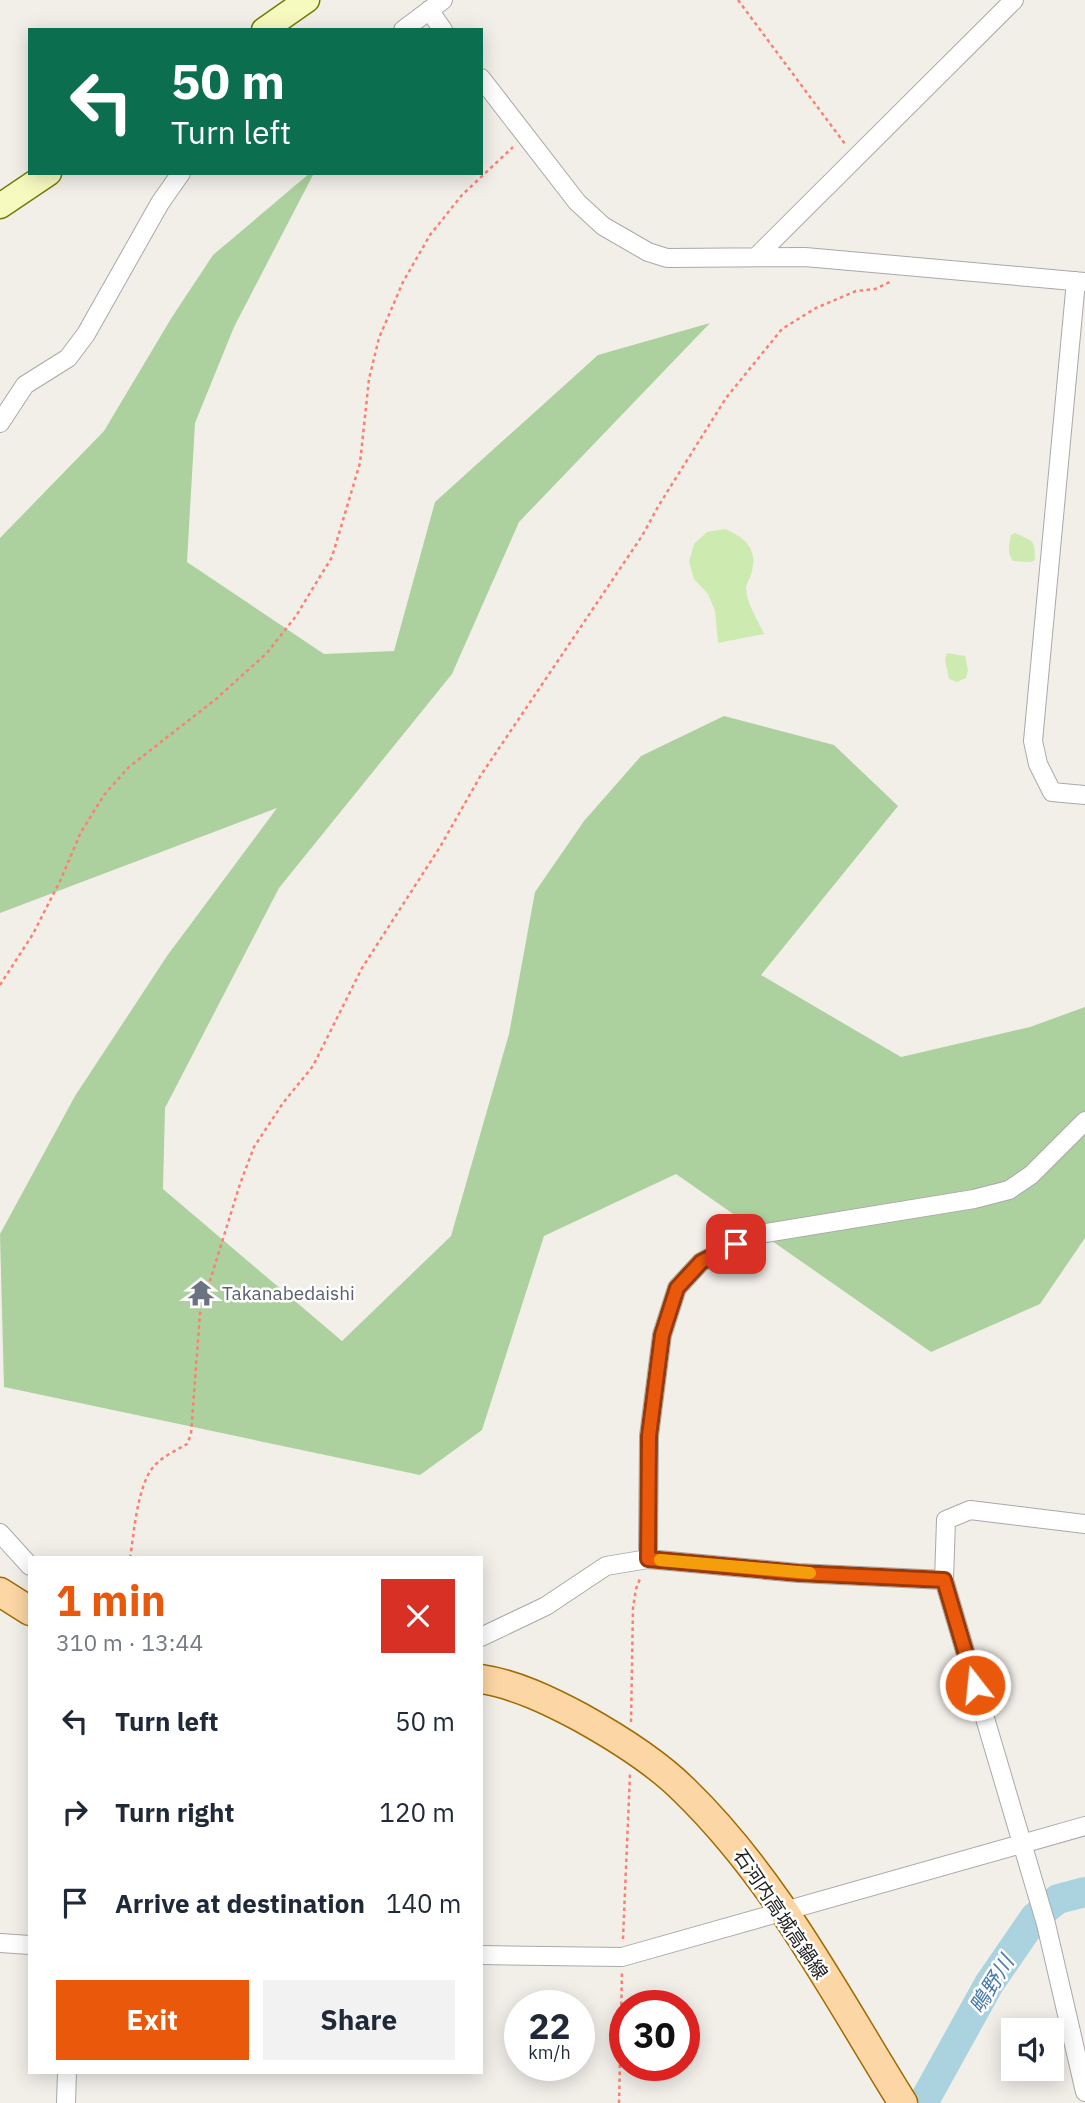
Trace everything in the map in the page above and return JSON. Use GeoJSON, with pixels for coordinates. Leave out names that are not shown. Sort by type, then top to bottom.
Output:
{"type":"FeatureCollection","features":[{"type":"Feature","properties":{"kind":"main road"},"geometry":{"type":"LineString","coordinates":[[0,1592],[28,1610]]}},
{"type":"Feature","properties":{"kind":"main road","name":"石河内高城高鍋線"},"geometry":{"type":"LineString","coordinates":[[483,1679],[496,1681],[560,1706],[631,1748],[682,1788],[755,1869],[903,2103]]}},
{"type":"Feature","properties":{"kind":"street"},"geometry":{"type":"LineString","coordinates":[[267,28],[307,0]]}},
{"type":"Feature","properties":{"kind":"street"},"geometry":{"type":"LineString","coordinates":[[757,256],[1014,0]]}},
{"type":"Feature","properties":{"kind":"street"},"geometry":{"type":"LineString","coordinates":[[406,28],[436,5],[442,28]]}},
{"type":"Feature","properties":{"kind":"street"},"geometry":{"type":"LineString","coordinates":[[483,81],[577,202],[603,226],[649,252],[667,258],[805,257],[1081,282],[1033,741],[1038,764],[1052,792],[1085,795]]}},
{"type":"Feature","properties":{"kind":"street"},"geometry":{"type":"LineString","coordinates":[[0,206],[46,175]]}},
{"type":"Feature","properties":{"kind":"street"},"geometry":{"type":"LineString","coordinates":[[0,423],[25,386],[68,358],[86,334],[160,203],[180,175]]}},
{"type":"Feature","properties":{"kind":"street"},"geometry":{"type":"LineString","coordinates":[[648,1559],[649,1436],[662,1335],[677,1288],[701,1262],[753,1236],[974,1199],[1009,1189],[1031,1175],[1085,1121]]}},
{"type":"Feature","properties":{"kind":"street"},"geometry":{"type":"LineString","coordinates":[[1085,1524],[970,1510],[946,1520],[944,1580],[1046,1924],[1085,2092]]}},
{"type":"Feature","properties":{"kind":"street"},"geometry":{"type":"LineString","coordinates":[[0,1533],[28,1564]]}},
{"type":"Feature","properties":{"kind":"street"},"geometry":{"type":"LineString","coordinates":[[483,1636],[546,1605],[606,1566],[648,1559],[798,1573],[944,1580]]}},
{"type":"Feature","properties":{"kind":"street"},"geometry":{"type":"LineString","coordinates":[[483,1955],[622,1957],[1085,1826]]}},
{"type":"Feature","properties":{"kind":"street"},"geometry":{"type":"LineString","coordinates":[[0,1943],[28,1945]]}},
{"type":"Feature","properties":{"kind":"street"},"geometry":{"type":"LineString","coordinates":[[66,2074],[66,2103]]}},
{"type":"Feature","properties":{"kind":"path"},"geometry":{"type":"LineString","coordinates":[[738,0],[856,158]]}},
{"type":"Feature","properties":{"kind":"path"},"geometry":{"type":"LineString","coordinates":[[0,985],[33,934],[61,879],[80,832],[104,795],[129,767],[216,699],[267,653],[296,616],[332,557],[360,463],[369,379],[379,338],[403,282],[430,235],[462,195],[526,135]]}},
{"type":"Feature","properties":{"kind":"path"},"geometry":{"type":"LineString","coordinates":[[130,1556],[143,1486],[151,1469],[187,1444],[191,1434],[200,1312],[254,1147],[283,1103],[313,1066],[362,968],[440,847],[481,775],[642,536],[694,448],[750,366],[782,329],[816,309],[856,291],[876,289],[918,267]]}},
{"type":"Feature","properties":{"kind":"path"},"geometry":{"type":"LineString","coordinates":[[619,2103],[622,1957]]}},
{"type":"Feature","properties":{"kind":"green space"},"geometry":{"type":"Polygon","coordinates":[[[308,175],[313,175],[234,327],[195,423],[187,562],[324,654],[394,651],[435,502],[598,355],[710,323],[519,522],[452,674],[279,888],[165,1108],[163,1189],[342,1341],[451,1236],[509,1034],[535,892],[584,821],[641,756],[724,716],[834,745],[898,806],[761,975],[901,1057],[1030,1027],[1085,1007],[1085,1238],[1040,1304],[931,1352],[676,1174],[544,1236],[482,1430],[420,1475],[4,1387],[0,1234],[75,1096],[167,956],[277,808],[0,913],[0,538],[104,431],[172,317],[213,255],[308,175]]]}},
{"type":"Feature","properties":{"kind":"green space"},"geometry":{"type":"Polygon","coordinates":[[[725,529],[748,544],[751,550],[753,563],[746,587],[750,605],[764,634],[718,643],[715,611],[708,594],[694,579],[689,562],[694,544],[707,532],[725,529]]]}},
{"type":"Feature","properties":{"kind":"green space"},"geometry":{"type":"Polygon","coordinates":[[[1015,533],[1032,542],[1035,560],[1013,561],[1009,546],[1011,535],[1015,533]]]}},
{"type":"Feature","properties":{"kind":"green space"},"geometry":{"type":"Polygon","coordinates":[[[947,653],[965,656],[968,670],[966,678],[957,682],[949,679],[945,660],[947,653]]]}},
{"type":"Feature","properties":{"kind":"waterway","name":"鴫野川"},"geometry":{"type":"LineString","coordinates":[[923,2103],[989,1984],[1035,1917],[1058,1899],[1085,1892]]}},
{"type":"Feature","properties":{"kind":"slow traffic"},"geometry":{"type":"LineString","coordinates":[[660,1560],[810,1573]]}},
{"type":"Feature","properties":{"kind":"place","name":"Takanabedaishi"},"geometry":{"type":"Point","coordinates":[201,1293]}},
{"type":"Feature","properties":{"kind":"route"},"geometry":{"type":"LineString","coordinates":[[736,1244],[701,1262],[677,1288],[662,1335],[649,1436],[648,1559],[798,1573],[944,1580],[975,1685]]}}]}
